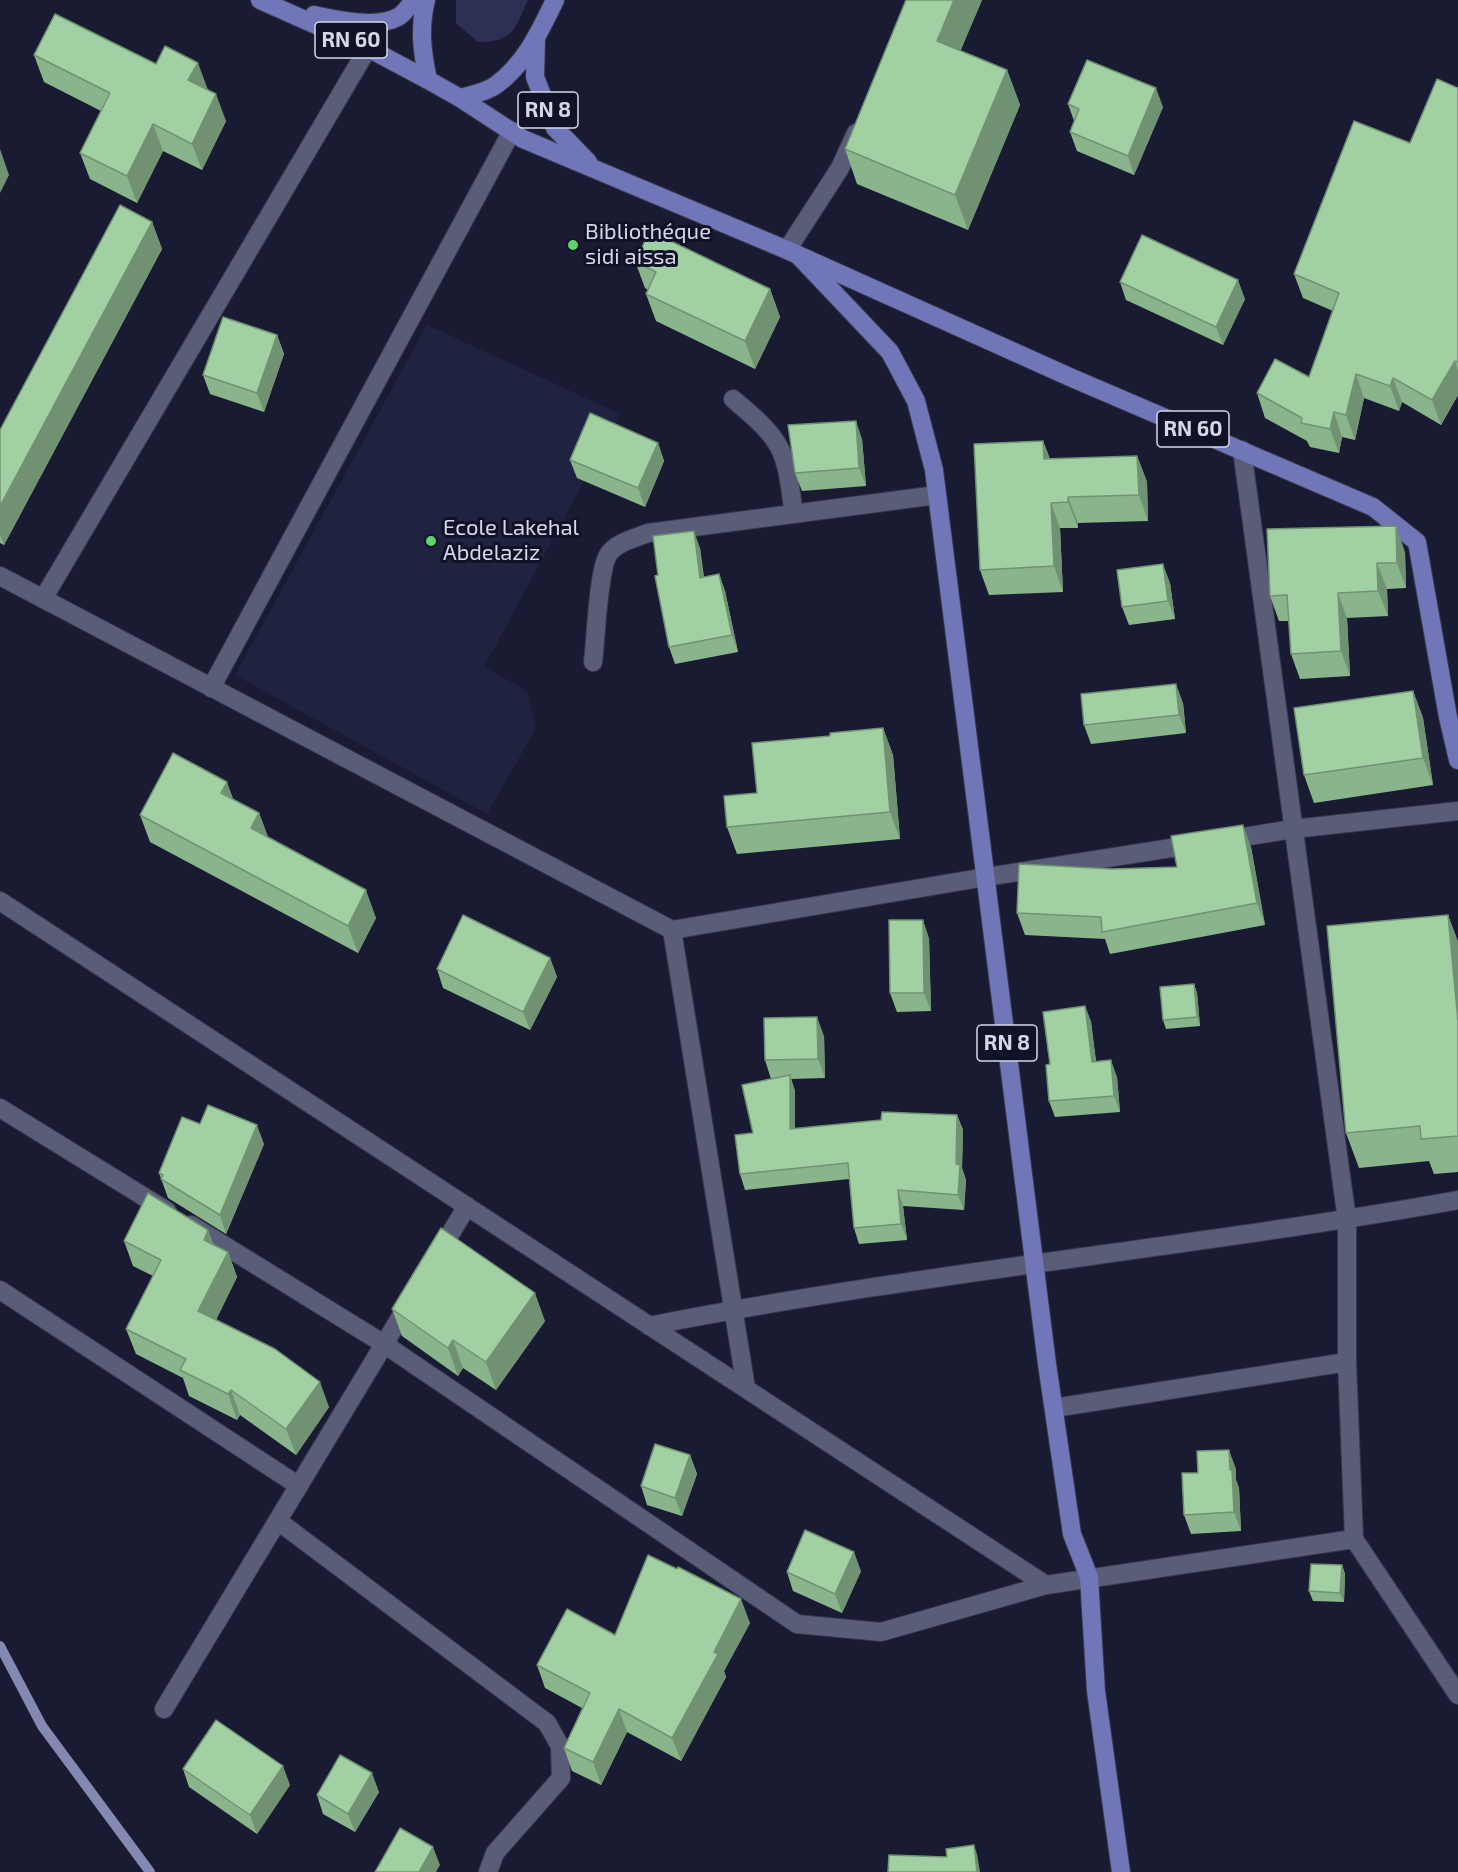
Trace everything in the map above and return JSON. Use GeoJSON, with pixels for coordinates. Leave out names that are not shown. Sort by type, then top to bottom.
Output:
{"type":"FeatureCollection","features":[{"type":"Feature","properties":{"kind":"main road","name":"RN 60"},"geometry":{"type":"LineString","coordinates":[[266,2],[338,20],[370,24],[398,17],[414,0]]}},
{"type":"Feature","properties":{"kind":"main road"},"geometry":{"type":"LineString","coordinates":[[426,0],[422,16],[421,47],[428,80],[523,139],[594,168]]}},
{"type":"Feature","properties":{"kind":"main road"},"geometry":{"type":"LineString","coordinates":[[460,98],[495,87],[518,65],[536,38],[555,0]]}},
{"type":"Feature","properties":{"kind":"main road","name":"RN 60"},"geometry":{"type":"LineString","coordinates":[[266,2],[368,48],[428,80]]}},
{"type":"Feature","properties":{"kind":"main road","name":"RN 8"},"geometry":{"type":"LineString","coordinates":[[536,38],[535,77],[555,128],[594,168],[793,253],[890,352],[916,401],[934,470],[1053,1408],[1072,1534],[1089,1578],[1096,1691],[1121,1872]]}},
{"type":"Feature","properties":{"kind":"main road","name":"RN 60"},"geometry":{"type":"LineString","coordinates":[[793,253],[1072,378],[1373,507],[1417,542],[1453,724]]}},
{"type":"Feature","properties":{"kind":"main road"},"geometry":{"type":"LineString","coordinates":[[1453,724],[1458,760]]}},
{"type":"Feature","properties":{"kind":"street"},"geometry":{"type":"LineString","coordinates":[[43,599],[368,48]]}},
{"type":"Feature","properties":{"kind":"street"},"geometry":{"type":"LineString","coordinates":[[793,253],[840,168],[864,115]]}},
{"type":"Feature","properties":{"kind":"street"},"geometry":{"type":"LineString","coordinates":[[211,688],[512,131]]}},
{"type":"Feature","properties":{"kind":"street"},"geometry":{"type":"LineString","coordinates":[[733,399],[767,430],[778,444],[784,461],[794,514]]}},
{"type":"Feature","properties":{"kind":"street"},"geometry":{"type":"LineString","coordinates":[[1242,450],[1347,1220],[1347,1362],[1354,1539],[1458,1695]]}},
{"type":"Feature","properties":{"kind":"street"},"geometry":{"type":"LineString","coordinates":[[593,662],[603,574],[608,555],[622,543],[648,533],[937,495]]}},
{"type":"Feature","properties":{"kind":"street"},"geometry":{"type":"LineString","coordinates":[[0,576],[672,930],[986,877],[1293,829],[1458,811]]}},
{"type":"Feature","properties":{"kind":"street"},"geometry":{"type":"LineString","coordinates":[[0,900],[1046,1585]]}},
{"type":"Feature","properties":{"kind":"street"},"geometry":{"type":"LineString","coordinates":[[672,930],[746,1388]]}},
{"type":"Feature","properties":{"kind":"street"},"geometry":{"type":"LineString","coordinates":[[0,1108],[384,1344],[797,1624],[881,1632],[1046,1585],[1354,1539]]}},
{"type":"Feature","properties":{"kind":"street"},"geometry":{"type":"LineString","coordinates":[[650,1326],[733,1309],[1035,1263],[1347,1220],[1458,1200]]}},
{"type":"Feature","properties":{"kind":"street"},"geometry":{"type":"LineString","coordinates":[[164,1709],[467,1206]]}},
{"type":"Feature","properties":{"kind":"street"},"geometry":{"type":"LineString","coordinates":[[0,1290],[298,1486]]}},
{"type":"Feature","properties":{"kind":"street"},"geometry":{"type":"LineString","coordinates":[[1053,1408],[1347,1362]]}},
{"type":"Feature","properties":{"kind":"street"},"geometry":{"type":"LineString","coordinates":[[278,1521],[547,1723],[560,1746],[561,1778],[495,1853],[488,1872]]}},
{"type":"Feature","properties":{"kind":"shaded area"},"geometry":{"type":"Polygon","coordinates":[[[456,0],[528,0],[511,32],[499,40],[478,42],[456,23],[456,0]]]}},
{"type":"Feature","properties":{"kind":"shaded area","name":"Ecole Lakehal Abdelaziz"},"geometry":{"type":"Polygon","coordinates":[[[427,325],[620,414],[484,667],[527,691],[536,728],[487,814],[235,675],[427,325]]]}},
{"type":"Feature","properties":{"kind":"building"},"geometry":{"type":"Polygon","coordinates":[[[906,0],[954,0],[937,41],[1007,70],[955,195],[845,149],[906,0]]]}},
{"type":"Feature","properties":{"kind":"building"},"geometry":{"type":"Polygon","coordinates":[[[55,14],[156,64],[165,46],[198,63],[188,80],[216,94],[192,144],[153,124],[127,176],[80,153],[110,93],[34,55],[55,14]]]}},
{"type":"Feature","properties":{"kind":"building"},"geometry":{"type":"Polygon","coordinates":[[[1087,60],[1156,88],[1128,156],[1070,132],[1079,109],[1068,104],[1087,60]]]}},
{"type":"Feature","properties":{"kind":"building"},"geometry":{"type":"Polygon","coordinates":[[[1437,79],[1458,88],[1458,362],[1455,361],[1432,400],[1393,378],[1390,386],[1356,374],[1346,415],[1334,412],[1330,429],[1301,423],[1302,418],[1257,393],[1275,359],[1309,377],[1339,293],[1294,274],[1354,121],[1410,143],[1437,79]]]}},
{"type":"Feature","properties":{"kind":"building"},"geometry":{"type":"Polygon","coordinates":[[[120,205],[152,222],[0,506],[0,430],[120,205]]]}},
{"type":"Feature","properties":{"kind":"building"},"geometry":{"type":"Polygon","coordinates":[[[650,231],[770,289],[745,341],[646,294],[656,272],[635,261],[650,231]]]}},
{"type":"Feature","properties":{"kind":"building"},"geometry":{"type":"Polygon","coordinates":[[[1142,235],[1238,280],[1216,327],[1120,282],[1142,235]]]}},
{"type":"Feature","properties":{"kind":"building"},"geometry":{"type":"Polygon","coordinates":[[[223,317],[277,335],[257,393],[203,375],[223,317]]]}},
{"type":"Feature","properties":{"kind":"building"},"geometry":{"type":"Polygon","coordinates":[[[590,413],[658,443],[638,488],[570,460],[590,413]]]}},
{"type":"Feature","properties":{"kind":"building"},"geometry":{"type":"Polygon","coordinates":[[[856,421],[859,468],[795,473],[788,425],[856,421]]]}},
{"type":"Feature","properties":{"kind":"building"},"geometry":{"type":"Polygon","coordinates":[[[1043,441],[1044,459],[1137,456],[1139,495],[1068,497],[1068,502],[1051,503],[1054,566],[980,570],[974,444],[1043,441]]]}},
{"type":"Feature","properties":{"kind":"building"},"geometry":{"type":"Polygon","coordinates":[[[1396,526],[1397,563],[1377,563],[1378,591],[1338,593],[1341,651],[1291,654],[1287,595],[1270,596],[1267,529],[1396,526]]]}},
{"type":"Feature","properties":{"kind":"building"},"geometry":{"type":"Polygon","coordinates":[[[694,531],[700,578],[719,574],[732,635],[669,647],[655,576],[658,575],[653,536],[694,531]]]}},
{"type":"Feature","properties":{"kind":"building"},"geometry":{"type":"Polygon","coordinates":[[[1163,564],[1168,601],[1122,607],[1117,570],[1163,564]]]}},
{"type":"Feature","properties":{"kind":"building"},"geometry":{"type":"Polygon","coordinates":[[[1176,684],[1179,715],[1084,725],[1081,694],[1176,684]]]}},
{"type":"Feature","properties":{"kind":"building"},"geometry":{"type":"Polygon","coordinates":[[[1413,691],[1423,758],[1304,775],[1294,708],[1413,691]]]}},
{"type":"Feature","properties":{"kind":"building"},"geometry":{"type":"Polygon","coordinates":[[[883,728],[890,812],[727,827],[724,796],[757,793],[752,743],[830,736],[830,733],[883,728]]]}},
{"type":"Feature","properties":{"kind":"building"},"geometry":{"type":"Polygon","coordinates":[[[173,753],[227,782],[221,793],[259,813],[251,828],[366,890],[348,926],[140,815],[173,753]]]}},
{"type":"Feature","properties":{"kind":"building"},"geometry":{"type":"Polygon","coordinates":[[[1243,825],[1257,903],[1102,932],[1101,917],[1017,913],[1019,864],[1112,869],[1177,867],[1171,836],[1243,825]]]}},
{"type":"Feature","properties":{"kind":"building"},"geometry":{"type":"Polygon","coordinates":[[[463,915],[550,958],[523,1012],[437,969],[463,915]]]}},
{"type":"Feature","properties":{"kind":"building"},"geometry":{"type":"Polygon","coordinates":[[[1448,915],[1458,1021],[1458,1136],[1421,1139],[1420,1126],[1346,1133],[1327,926],[1448,915]]]}},
{"type":"Feature","properties":{"kind":"building"},"geometry":{"type":"Polygon","coordinates":[[[889,920],[923,920],[924,993],[890,993],[889,920]]]}},
{"type":"Feature","properties":{"kind":"building"},"geometry":{"type":"Polygon","coordinates":[[[1194,984],[1197,1017],[1163,1020],[1160,987],[1194,984]]]}},
{"type":"Feature","properties":{"kind":"building"},"geometry":{"type":"Polygon","coordinates":[[[1085,1006],[1092,1062],[1111,1060],[1114,1096],[1049,1101],[1046,1065],[1050,1064],[1043,1012],[1085,1006]]]}},
{"type":"Feature","properties":{"kind":"building"},"geometry":{"type":"Polygon","coordinates":[[[817,1017],[818,1059],[765,1060],[764,1018],[817,1017]]]}},
{"type":"Feature","properties":{"kind":"building"},"geometry":{"type":"Polygon","coordinates":[[[790,1075],[790,1129],[881,1120],[882,1112],[957,1115],[956,1164],[960,1165],[958,1195],[898,1190],[901,1224],[854,1228],[848,1163],[740,1174],[735,1135],[753,1133],[742,1085],[790,1075]]]}},
{"type":"Feature","properties":{"kind":"building"},"geometry":{"type":"Polygon","coordinates":[[[208,1105],[257,1125],[220,1215],[161,1179],[163,1175],[159,1173],[182,1117],[200,1124],[208,1105]]]}},
{"type":"Feature","properties":{"kind":"building"},"geometry":{"type":"Polygon","coordinates":[[[148,1193],[208,1230],[204,1240],[228,1252],[198,1311],[275,1349],[320,1382],[286,1429],[231,1390],[228,1394],[180,1370],[186,1359],[126,1329],[161,1260],[124,1241],[148,1193]]]}},
{"type":"Feature","properties":{"kind":"building"},"geometry":{"type":"Polygon","coordinates":[[[441,1228],[535,1293],[486,1362],[453,1340],[448,1348],[392,1309],[441,1228]]]}},
{"type":"Feature","properties":{"kind":"building"},"geometry":{"type":"Polygon","coordinates":[[[655,1444],[690,1455],[675,1498],[641,1486],[655,1444]]]}},
{"type":"Feature","properties":{"kind":"building"},"geometry":{"type":"Polygon","coordinates":[[[1229,1450],[1234,1512],[1184,1515],[1182,1473],[1198,1473],[1197,1451],[1229,1450]]]}},
{"type":"Feature","properties":{"kind":"building"},"geometry":{"type":"Polygon","coordinates":[[[805,1530],[854,1552],[835,1594],[787,1572],[805,1530]]]}},
{"type":"Feature","properties":{"kind":"building"},"geometry":{"type":"Polygon","coordinates":[[[648,1555],[677,1569],[678,1567],[741,1599],[714,1652],[718,1654],[672,1738],[619,1709],[593,1762],[564,1748],[590,1693],[537,1665],[567,1609],[615,1635],[648,1555]]]}},
{"type":"Feature","properties":{"kind":"building"},"geometry":{"type":"Polygon","coordinates":[[[1311,1564],[1342,1565],[1340,1593],[1309,1591],[1311,1564]]]}},
{"type":"Feature","properties":{"kind":"building"},"geometry":{"type":"Polygon","coordinates":[[[216,1720],[283,1766],[250,1815],[183,1769],[216,1720]]]}},
{"type":"Feature","properties":{"kind":"building"},"geometry":{"type":"Polygon","coordinates":[[[340,1755],[372,1773],[348,1814],[317,1795],[340,1755]]]}},
{"type":"Feature","properties":{"kind":"building"},"geometry":{"type":"Polygon","coordinates":[[[400,1828],[433,1847],[419,1872],[375,1872],[400,1828]]]}},
{"type":"Feature","properties":{"kind":"building"},"geometry":{"type":"Polygon","coordinates":[[[974,1845],[977,1872],[888,1872],[889,1855],[947,1857],[946,1849],[974,1845]]]}},
{"type":"Feature","properties":{"kind":"waterway"},"geometry":{"type":"LineString","coordinates":[[0,1646],[42,1726],[150,1872]]}},
{"type":"Feature","properties":{"kind":"place","name":"Bibliothéque sidi aissa"},"geometry":{"type":"Point","coordinates":[573,245]}},
{"type":"Feature","properties":{"kind":"place","name":"Ecole Lakehal Abdelaziz"},"geometry":{"type":"Point","coordinates":[431,541]}}]}
